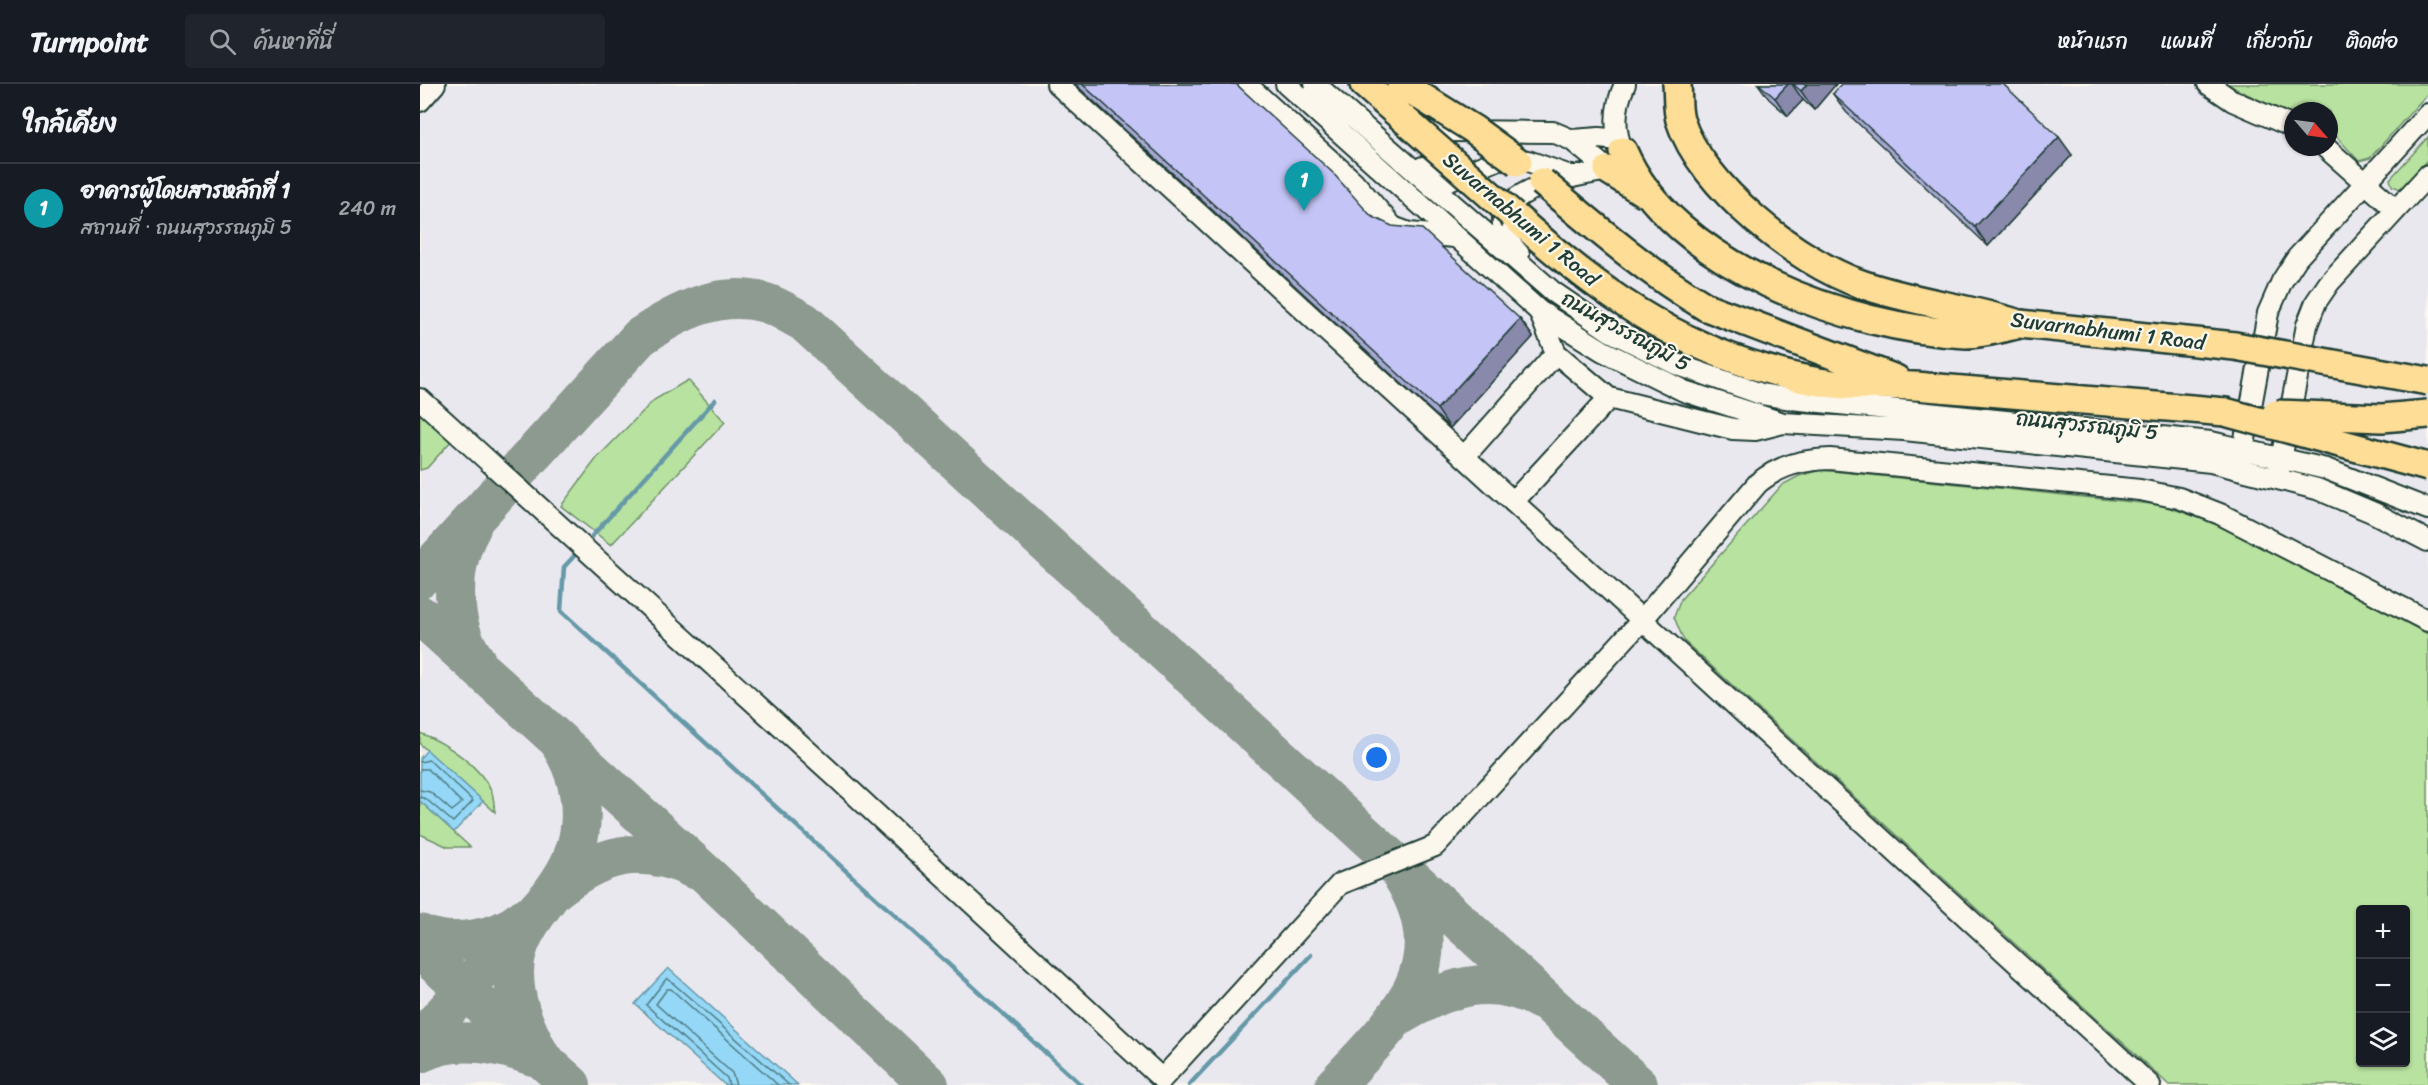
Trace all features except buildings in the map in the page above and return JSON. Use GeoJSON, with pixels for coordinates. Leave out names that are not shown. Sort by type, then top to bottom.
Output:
{"type":"FeatureCollection","features":[{"type":"Feature","properties":{"kind":"highway","name":"Suvarnabhumi 1 Road"},"geometry":{"type":"LineString","coordinates":[[1677,84],[1679,119],[1696,156],[1725,191],[1770,231],[1809,258],[1858,283],[1901,297],[1976,311],[2020,324],[2235,346],[2428,381]]}},
{"type":"Feature","properties":{"kind":"highway","name":"Suvarnabhumi 1 Road"},"geometry":{"type":"LineString","coordinates":[[1387,86],[1473,129],[1518,162],[1626,253],[1663,281],[1706,307],[1911,385]]}},
{"type":"Feature","properties":{"kind":"highway","name":"Suvarnabhumi 1 Road"},"geometry":{"type":"LineString","coordinates":[[1387,86],[1570,266],[1629,307],[1691,341],[1747,363],[1791,376],[1844,384],[1911,385],[2225,412],[2428,467]]}},
{"type":"Feature","properties":{"kind":"highway"},"geometry":{"type":"LineString","coordinates":[[1616,154],[1688,234],[1715,255],[1756,277],[1859,318],[1900,327],[1969,334],[2020,324]]}},
{"type":"Feature","properties":{"kind":"highway"},"geometry":{"type":"LineString","coordinates":[[2225,412],[2382,418],[2428,414]]}},
{"type":"Feature","properties":{"kind":"street"},"geometry":{"type":"LineString","coordinates":[[420,101],[435,84]]}},
{"type":"Feature","properties":{"kind":"street"},"geometry":{"type":"LineString","coordinates":[[1057,84],[2150,1085]]}},
{"type":"Feature","properties":{"kind":"street"},"geometry":{"type":"LineString","coordinates":[[1246,84],[1354,182],[1393,227],[1409,233],[1454,237]]}},
{"type":"Feature","properties":{"kind":"street","name":"ถนนสุวรรณภูมิ 5"},"geometry":{"type":"LineString","coordinates":[[1286,84],[1539,311],[1603,351],[1684,391],[1783,423],[1916,431],[2211,462],[2278,477],[2317,489],[2374,513],[2428,541]]}},
{"type":"Feature","properties":{"kind":"street","name":"ถนนสุวรรณภูมิ 5"},"geometry":{"type":"LineString","coordinates":[[1315,84],[1553,292],[1610,331],[1676,364],[1761,394],[1875,408],[2211,442],[2282,457],[2374,486],[2428,509]]}},
{"type":"Feature","properties":{"kind":"street"},"geometry":{"type":"LineString","coordinates":[[1332,84],[1440,181],[1449,180],[1504,157],[1528,161],[1573,177]]}},
{"type":"Feature","properties":{"kind":"street"},"geometry":{"type":"LineString","coordinates":[[1616,154],[1616,112],[1625,84]]}},
{"type":"Feature","properties":{"kind":"street"},"geometry":{"type":"LineString","coordinates":[[2208,84],[2234,101],[2284,123]]}},
{"type":"Feature","properties":{"kind":"street"},"geometry":{"type":"LineString","coordinates":[[1387,86],[1426,118],[1448,131],[1532,130],[1552,132],[1572,141],[1616,154]]}},
{"type":"Feature","properties":{"kind":"street"},"geometry":{"type":"LineString","coordinates":[[2239,470],[2268,313],[2282,280],[2297,258],[2428,114]]}},
{"type":"Feature","properties":{"kind":"street"},"geometry":{"type":"LineString","coordinates":[[1572,141],[1599,138],[1616,154]]}},
{"type":"Feature","properties":{"kind":"street","name":"ถนนสุวรรณภูมิ 5"},"geometry":{"type":"LineString","coordinates":[[1553,292],[1510,245],[1503,219],[1516,198],[1536,186],[1573,177],[1616,154]]}},
{"type":"Feature","properties":{"kind":"street"},"geometry":{"type":"LineString","coordinates":[[2335,156],[2396,210]]}},
{"type":"Feature","properties":{"kind":"street"},"geometry":{"type":"LineString","coordinates":[[2278,477],[2307,325],[2316,303],[2329,284],[2428,174]]}},
{"type":"Feature","properties":{"kind":"street"},"geometry":{"type":"LineString","coordinates":[[1539,311],[1556,353],[1609,398],[1734,429],[1755,430],[1783,423]]}},
{"type":"Feature","properties":{"kind":"street"},"geometry":{"type":"LineString","coordinates":[[1464,457],[1556,353]]}},
{"type":"Feature","properties":{"kind":"street"},"geometry":{"type":"LineString","coordinates":[[1513,502],[1609,398]]}},
{"type":"Feature","properties":{"kind":"street"},"geometry":{"type":"LineString","coordinates":[[420,399],[835,776],[1165,1082],[1340,884],[1435,846],[1643,619],[1758,483],[1771,472],[1789,464],[1830,459],[2140,489],[2179,498],[2220,514],[2428,621]]}},
{"type":"Feature","properties":{"kind":"shaded area"},"geometry":{"type":"Polygon","coordinates":[[[420,84],[2428,84],[2428,1085],[420,1085],[420,84]]]}},
{"type":"Feature","properties":{"kind":"green space"},"geometry":{"type":"Polygon","coordinates":[[[2226,84],[2428,84],[2428,93],[2370,158],[2359,161],[2338,138],[2338,102],[2284,102],[2284,113],[2226,84]]]}},
{"type":"Feature","properties":{"kind":"green space"},"geometry":{"type":"Polygon","coordinates":[[[2428,137],[2428,159],[2401,189],[2392,186],[2390,179],[2428,137]]]}},
{"type":"Feature","properties":{"kind":"green space"},"geometry":{"type":"Polygon","coordinates":[[[688,380],[725,422],[611,545],[561,506],[597,458],[654,400],[688,380]]]}},
{"type":"Feature","properties":{"kind":"green space"},"geometry":{"type":"Polygon","coordinates":[[[420,411],[452,440],[427,468],[420,470],[420,411]]]}},
{"type":"Feature","properties":{"kind":"green space"},"geometry":{"type":"Polygon","coordinates":[[[1822,470],[2161,505],[2216,523],[2428,634],[2428,1085],[2169,1085],[1684,641],[1674,617],[1681,599],[1782,485],[1799,476],[1822,470]]]}},
{"type":"Feature","properties":{"kind":"green space"},"geometry":{"type":"Polygon","coordinates":[[[420,733],[451,749],[480,774],[492,793],[495,812],[420,744],[420,733]]]}},
{"type":"Feature","properties":{"kind":"green space"},"geometry":{"type":"Polygon","coordinates":[[[420,801],[470,847],[448,847],[420,834],[420,801]]]}},
{"type":"Feature","properties":{"kind":"water"},"geometry":{"type":"Polygon","coordinates":[[[427,750],[483,801],[454,832],[420,801],[420,758],[427,750]]]}},
{"type":"Feature","properties":{"kind":"water"},"geometry":{"type":"Polygon","coordinates":[[[668,968],[798,1085],[725,1085],[635,1004],[668,968]]]}},
{"type":"Feature","properties":{"kind":"waterway"},"geometry":{"type":"LineString","coordinates":[[592,536],[715,400]]}},
{"type":"Feature","properties":{"kind":"waterway"},"geometry":{"type":"LineString","coordinates":[[575,555],[564,567],[561,611],[1081,1085]]}},
{"type":"Feature","properties":{"kind":"waterway"},"geometry":{"type":"LineString","coordinates":[[1189,1085],[1311,955]]}},
{"type":"Feature","properties":{"kind":"taxiway"},"geometry":{"type":"LineString","coordinates":[[420,578],[640,337],[685,311],[716,301],[749,300],[781,309],[804,322],[1638,1085]]}},
{"type":"Feature","properties":{"kind":"taxiway"},"geometry":{"type":"LineString","coordinates":[[471,528],[459,560],[455,596],[461,631],[476,661]]}},
{"type":"Feature","properties":{"kind":"taxiway"},"geometry":{"type":"LineString","coordinates":[[420,615],[706,874],[929,1085]]}},
{"type":"Feature","properties":{"kind":"taxiway"},"geometry":{"type":"LineString","coordinates":[[542,1059],[520,1012],[514,973],[515,960],[522,938],[569,865],[580,832],[580,797],[570,763],[562,747]]}},
{"type":"Feature","properties":{"kind":"taxiway"},"geometry":{"type":"LineString","coordinates":[[420,1040],[554,891],[587,869],[621,856],[638,855],[656,856],[694,869]]}},
{"type":"Feature","properties":{"kind":"taxiway"},"geometry":{"type":"LineString","coordinates":[[1335,1085],[1398,1014],[1412,990],[1421,964],[1424,937],[1417,907],[1401,874]]}},
{"type":"Feature","properties":{"kind":"taxiway"},"geometry":{"type":"LineString","coordinates":[[420,934],[446,940],[474,939],[501,932],[524,918]]}},
{"type":"Feature","properties":{"kind":"taxiway"},"geometry":{"type":"LineString","coordinates":[[420,950],[571,1085]]}},
{"type":"Feature","properties":{"kind":"taxiway"},"geometry":{"type":"LineString","coordinates":[[1399,1016],[1433,998],[1468,987],[1504,986],[1541,1000]]}},
{"type":"Feature","properties":{"kind":"taxiway"},"geometry":{"type":"LineString","coordinates":[[420,1053],[448,1044],[476,1043],[533,1056]]}},
{"type":"Feature","properties":{"kind":"place","name":"อาคารผู้โดยสารหลักที่ 1"},"geometry":{"type":"Point","coordinates":[1304,211]}}]}
